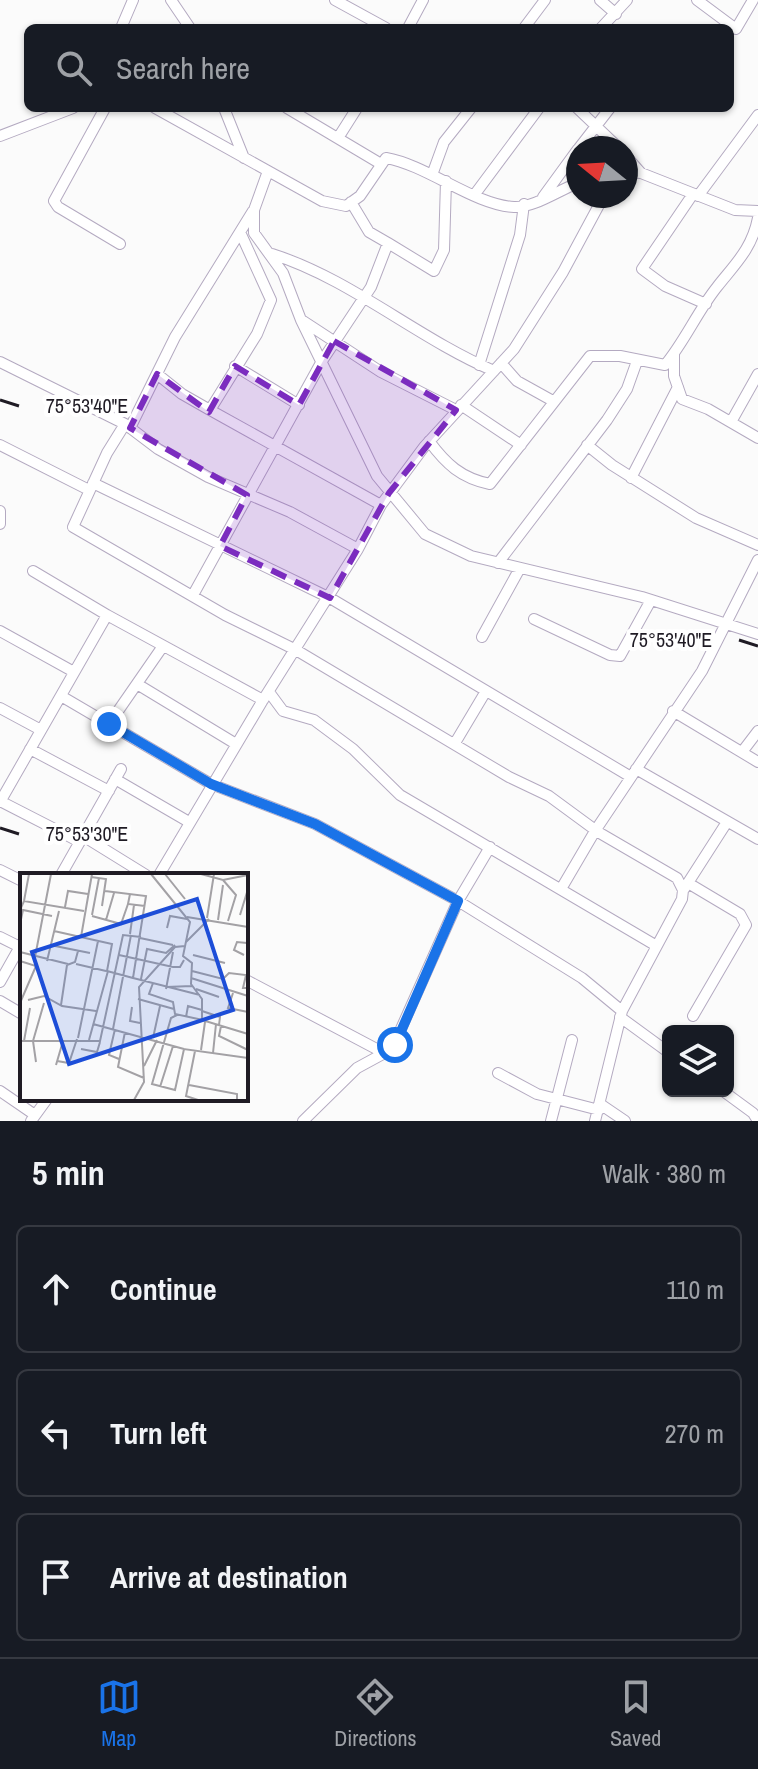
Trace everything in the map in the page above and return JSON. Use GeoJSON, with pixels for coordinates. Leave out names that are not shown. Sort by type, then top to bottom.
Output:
{"type":"FeatureCollection","features":[{"type":"Feature","properties":{"kind":"street"},"geometry":{"type":"LineString","coordinates":[[123,24],[133,0]]}},
{"type":"Feature","properties":{"kind":"street"},"geometry":{"type":"LineString","coordinates":[[171,0],[187,24]]}},
{"type":"Feature","properties":{"kind":"street"},"geometry":{"type":"LineString","coordinates":[[335,0],[379,24]]}},
{"type":"Feature","properties":{"kind":"street"},"geometry":{"type":"LineString","coordinates":[[410,24],[423,0]]}},
{"type":"Feature","properties":{"kind":"street"},"geometry":{"type":"LineString","coordinates":[[527,24],[545,0]]}},
{"type":"Feature","properties":{"kind":"street"},"geometry":{"type":"LineString","coordinates":[[600,0],[616,14]]}},
{"type":"Feature","properties":{"kind":"street"},"geometry":{"type":"LineString","coordinates":[[605,24],[627,0]]}},
{"type":"Feature","properties":{"kind":"street"},"geometry":{"type":"LineString","coordinates":[[697,0],[729,24]]}},
{"type":"Feature","properties":{"kind":"street"},"geometry":{"type":"LineString","coordinates":[[734,28],[736,29],[753,0]]}},
{"type":"Feature","properties":{"kind":"street"},"geometry":{"type":"LineString","coordinates":[[0,136],[63,112]]}},
{"type":"Feature","properties":{"kind":"street"},"geometry":{"type":"LineString","coordinates":[[103,112],[54,201],[58,207],[120,244]]}},
{"type":"Feature","properties":{"kind":"street"},"geometry":{"type":"LineString","coordinates":[[162,112],[322,201],[346,206],[360,196],[386,158],[408,161],[432,175],[514,208],[566,188]]}},
{"type":"Feature","properties":{"kind":"street"},"geometry":{"type":"LineString","coordinates":[[226,112],[244,158]]}},
{"type":"Feature","properties":{"kind":"street"},"geometry":{"type":"LineString","coordinates":[[294,112],[381,164]]}},
{"type":"Feature","properties":{"kind":"street"},"geometry":{"type":"LineString","coordinates":[[338,138],[354,112]]}},
{"type":"Feature","properties":{"kind":"street"},"geometry":{"type":"LineString","coordinates":[[432,175],[444,142],[468,112]]}},
{"type":"Feature","properties":{"kind":"street"},"geometry":{"type":"LineString","coordinates":[[475,194],[536,112]]}},
{"type":"Feature","properties":{"kind":"street"},"geometry":{"type":"LineString","coordinates":[[582,112],[608,136]]}},
{"type":"Feature","properties":{"kind":"street"},"geometry":{"type":"LineString","coordinates":[[588,136],[607,112]]}},
{"type":"Feature","properties":{"kind":"street"},"geometry":{"type":"LineString","coordinates":[[706,304],[665,286],[642,269],[758,115]]}},
{"type":"Feature","properties":{"kind":"street"},"geometry":{"type":"LineString","coordinates":[[541,199],[566,165]]}},
{"type":"Feature","properties":{"kind":"street"},"geometry":{"type":"LineString","coordinates":[[638,170],[641,173]]}},
{"type":"Feature","properties":{"kind":"street"},"geometry":{"type":"LineString","coordinates":[[268,171],[254,210],[201,292],[128,426],[91,486],[73,527],[225,615],[296,650],[509,777],[549,796],[595,831],[677,878],[686,887],[740,914],[746,925],[693,1016]]}},
{"type":"Feature","properties":{"kind":"street"},"geometry":{"type":"LineString","coordinates":[[638,173],[735,210],[758,211]]}},
{"type":"Feature","properties":{"kind":"street"},"geometry":{"type":"LineString","coordinates":[[351,202],[369,232],[434,271],[444,250],[446,181]]}},
{"type":"Feature","properties":{"kind":"street"},"geometry":{"type":"LineString","coordinates":[[479,365],[520,235],[524,204]]}},
{"type":"Feature","properties":{"kind":"street"},"geometry":{"type":"LineString","coordinates":[[160,873],[211,784],[330,598],[381,505],[429,441],[497,367],[563,272],[597,208]]}},
{"type":"Feature","properties":{"kind":"street"},"geometry":{"type":"LineString","coordinates":[[254,210],[254,233],[272,254],[301,320],[389,493],[425,534],[445,546],[498,563],[651,600],[758,634]]}},
{"type":"Feature","properties":{"kind":"street"},"geometry":{"type":"LineString","coordinates":[[429,441],[447,465],[472,480],[490,484],[590,356],[620,356],[665,365],[706,304],[754,248],[758,218]]}},
{"type":"Feature","properties":{"kind":"street"},"geometry":{"type":"LineString","coordinates":[[210,410],[257,334],[271,300],[240,232]]}},
{"type":"Feature","properties":{"kind":"street"},"geometry":{"type":"LineString","coordinates":[[193,595],[322,361],[364,299],[388,243]]}},
{"type":"Feature","properties":{"kind":"street"},"geometry":{"type":"LineString","coordinates":[[272,254],[299,262],[479,365],[497,367],[553,401]]}},
{"type":"Feature","properties":{"kind":"street"},"geometry":{"type":"LineString","coordinates":[[301,320],[381,372],[458,408],[521,445]]}},
{"type":"Feature","properties":{"kind":"street"},"geometry":{"type":"LineString","coordinates":[[674,354],[682,399],[758,438]]}},
{"type":"Feature","properties":{"kind":"street"},"geometry":{"type":"LineString","coordinates":[[498,563],[627,389],[637,361]]}},
{"type":"Feature","properties":{"kind":"street"},"geometry":{"type":"LineString","coordinates":[[0,362],[128,426],[208,477],[290,512],[358,549]]}},
{"type":"Feature","properties":{"kind":"street"},"geometry":{"type":"LineString","coordinates":[[235,366],[299,405]]}},
{"type":"Feature","properties":{"kind":"street"},"geometry":{"type":"LineString","coordinates":[[157,374],[182,394],[381,505]]}},
{"type":"Feature","properties":{"kind":"street"},"geometry":{"type":"LineString","coordinates":[[731,422],[758,374]]}},
{"type":"Feature","properties":{"kind":"street"},"geometry":{"type":"LineString","coordinates":[[631,478],[678,387]]}},
{"type":"Feature","properties":{"kind":"street"},"geometry":{"type":"LineString","coordinates":[[0,445],[330,598],[486,691],[758,839]]}},
{"type":"Feature","properties":{"kind":"street"},"geometry":{"type":"LineString","coordinates":[[587,445],[631,478],[696,518],[758,545]]}},
{"type":"Feature","properties":{"kind":"street"},"geometry":{"type":"LineString","coordinates":[[0,511],[0,524]]}},
{"type":"Feature","properties":{"kind":"street"},"geometry":{"type":"LineString","coordinates":[[561,889],[595,831],[702,671],[723,624],[758,560]]}},
{"type":"Feature","properties":{"kind":"street"},"geometry":{"type":"LineString","coordinates":[[482,637],[520,568]]}},
{"type":"Feature","properties":{"kind":"street"},"geometry":{"type":"LineString","coordinates":[[33,571],[163,646],[266,696],[283,711],[314,720],[353,749],[400,795],[655,945]]}},
{"type":"Feature","properties":{"kind":"street"},"geometry":{"type":"LineString","coordinates":[[534,619],[610,655],[620,656],[651,600]]}},
{"type":"Feature","properties":{"kind":"street"},"geometry":{"type":"LineString","coordinates":[[107,615],[1,796],[142,873]]}},
{"type":"Feature","properties":{"kind":"street"},"geometry":{"type":"LineString","coordinates":[[0,631],[74,672]]}},
{"type":"Feature","properties":{"kind":"street"},"geometry":{"type":"LineString","coordinates":[[109,724],[163,646]]}},
{"type":"Feature","properties":{"kind":"street"},"geometry":{"type":"LineString","coordinates":[[137,684],[236,744]]}},
{"type":"Feature","properties":{"kind":"street"},"geometry":{"type":"LineString","coordinates":[[455,743],[486,691]]}},
{"type":"Feature","properties":{"kind":"street"},"geometry":{"type":"LineString","coordinates":[[61,696],[211,784],[315,824],[458,901],[582,978],[662,1047]]}},
{"type":"Feature","properties":{"kind":"street"},"geometry":{"type":"LineString","coordinates":[[0,708],[41,730]]}},
{"type":"Feature","properties":{"kind":"street"},"geometry":{"type":"LineString","coordinates":[[673,711],[758,762]]}},
{"type":"Feature","properties":{"kind":"street"},"geometry":{"type":"LineString","coordinates":[[742,752],[758,731]]}},
{"type":"Feature","properties":{"kind":"street"},"geometry":{"type":"LineString","coordinates":[[30,749],[109,791]]}},
{"type":"Feature","properties":{"kind":"street"},"geometry":{"type":"LineString","coordinates":[[62,873],[118,774],[189,822]]}},
{"type":"Feature","properties":{"kind":"street"},"geometry":{"type":"LineString","coordinates":[[598,1112],[621,1014],[686,887],[727,822]]}},
{"type":"Feature","properties":{"kind":"street"},"geometry":{"type":"LineString","coordinates":[[303,1121],[357,1068],[386,1054],[398,1040],[458,901],[490,847]]}},
{"type":"Feature","properties":{"kind":"street"},"geometry":{"type":"LineString","coordinates":[[0,870],[20,880]]}},
{"type":"Feature","properties":{"kind":"street"},"geometry":{"type":"LineString","coordinates":[[0,937],[20,945]]}},
{"type":"Feature","properties":{"kind":"street"},"geometry":{"type":"LineString","coordinates":[[0,982],[20,947]]}},
{"type":"Feature","properties":{"kind":"street"},"geometry":{"type":"LineString","coordinates":[[248,981],[386,1054]]}},
{"type":"Feature","properties":{"kind":"street"},"geometry":{"type":"LineString","coordinates":[[0,1001],[20,1013]]}},
{"type":"Feature","properties":{"kind":"street"},"geometry":{"type":"LineString","coordinates":[[551,1121],[572,1040]]}},
{"type":"Feature","properties":{"kind":"street"},"geometry":{"type":"LineString","coordinates":[[498,1073],[537,1094],[625,1121]]}},
{"type":"Feature","properties":{"kind":"street"},"geometry":{"type":"LineString","coordinates":[[0,1091],[33,1118],[46,1101]]}},
{"type":"Feature","properties":{"kind":"street"},"geometry":{"type":"LineString","coordinates":[[731,1097],[753,1113],[758,1121]]}},
{"type":"Feature","properties":{"kind":"highlighted area"},"geometry":{"type":"Polygon","coordinates":[[[334,341],[456,410],[389,493],[330,598],[220,546],[247,495],[130,428],[157,374],[209,412],[235,366],[299,405],[334,341]]]}},
{"type":"Feature","properties":{"kind":"route"},"geometry":{"type":"LineString","coordinates":[[109,724],[211,784],[315,824],[458,901],[395,1045]]}}]}
